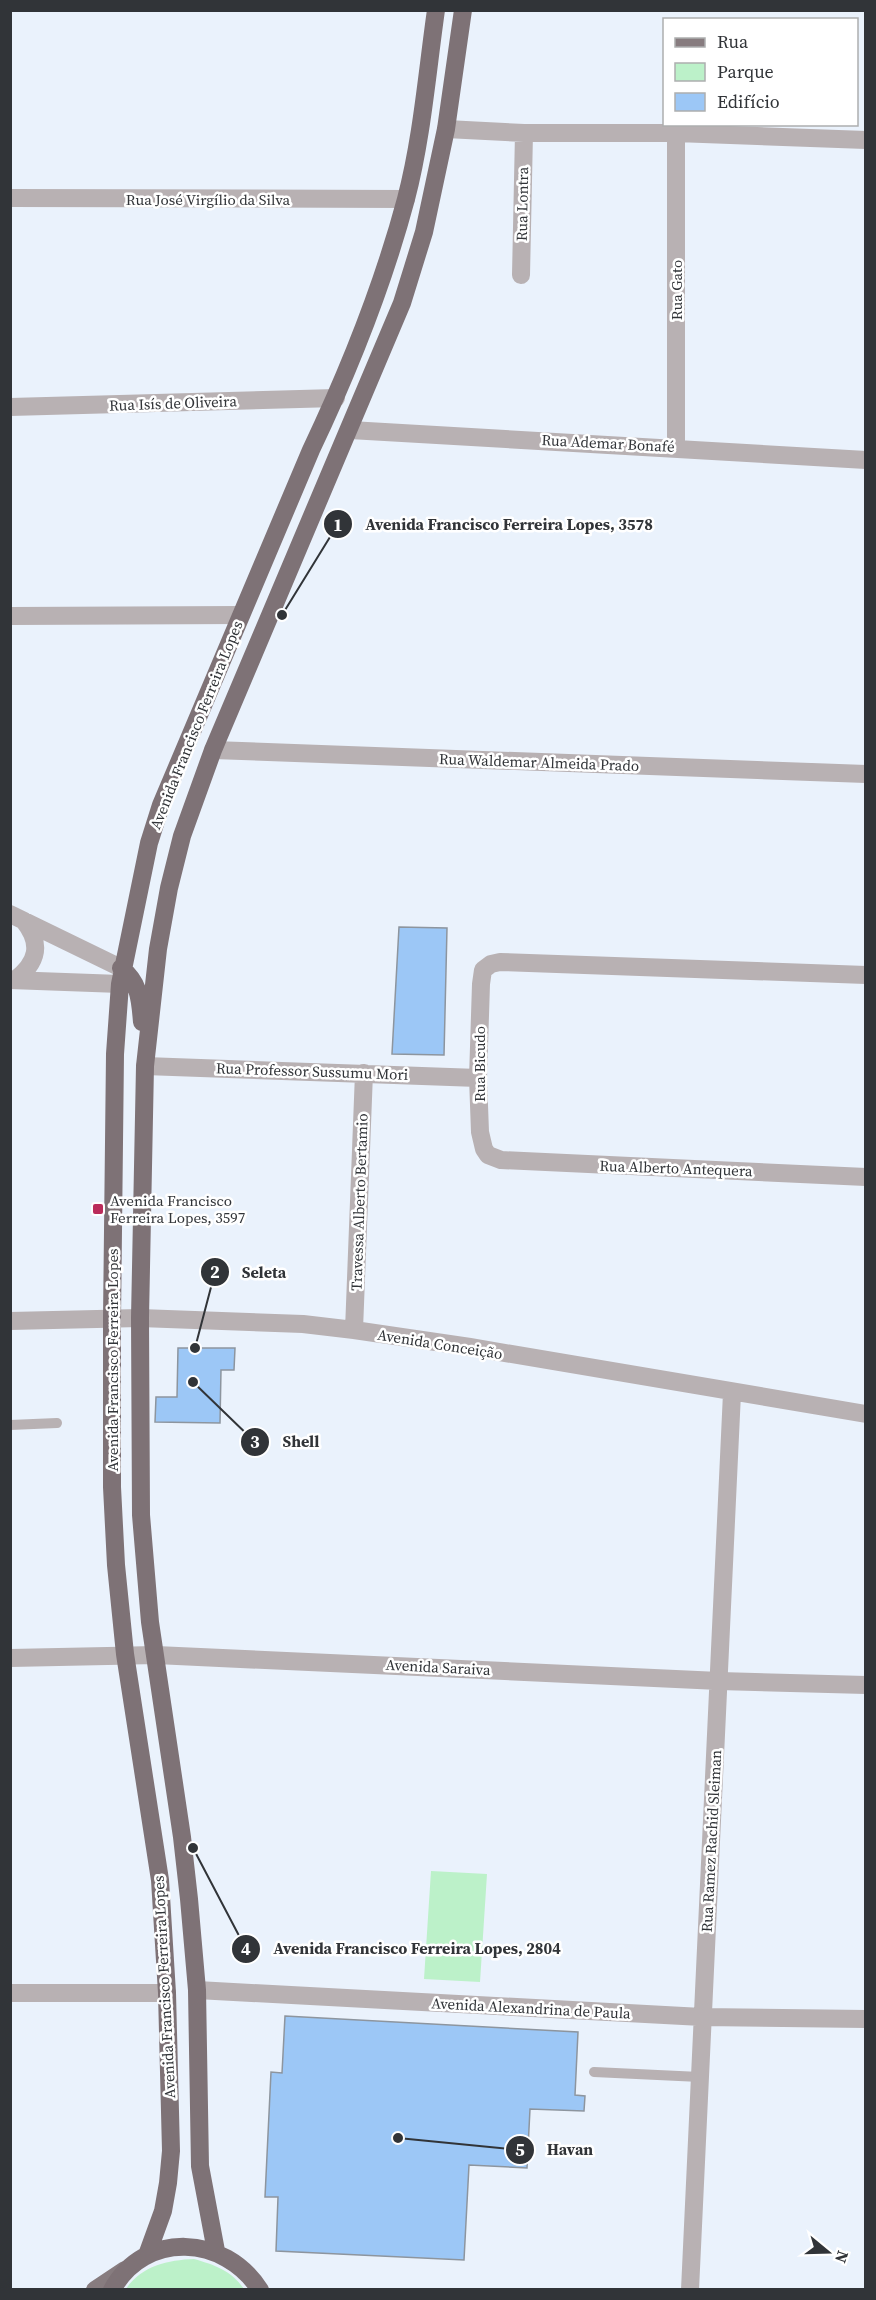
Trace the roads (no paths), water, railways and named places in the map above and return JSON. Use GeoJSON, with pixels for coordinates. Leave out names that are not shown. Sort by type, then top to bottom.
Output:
{"type":"FeatureCollection","features":[{"type":"Feature","properties":{"kind":"highway","name":"Avenida Francisco Ferreira Lopes"},"geometry":{"type":"LineString","coordinates":[[147,2255],[163,2211],[171,2151],[167,1993],[160,1880],[125,1654],[116,1565],[112,1487],[115,1054],[120,976],[149,843],[161,805],[311,450],[336,398],[368,318],[406,199],[419,135],[436,10]]}},
{"type":"Feature","properties":{"kind":"highway","name":"Avenida Francisco Ferreira Lopes"},"geometry":{"type":"LineString","coordinates":[[216,2251],[200,2166],[197,1990],[182,1837],[150,1622],[141,1515],[140,1318],[145,1066],[158,949],[169,888],[182,836],[213,750],[350,430],[408,282],[424,232],[446,129],[463,10]]}},
{"type":"Feature","properties":{"kind":"highway"},"geometry":{"type":"LineString","coordinates":[[120,976],[130,975],[137,984],[145,1066]]}},
{"type":"Feature","properties":{"kind":"highway"},"geometry":{"type":"LineString","coordinates":[[112,2289],[129,2267],[147,2255],[170,2248],[193,2246],[216,2251],[236,2262],[252,2276],[260,2289]]}},
{"type":"Feature","properties":{"kind":"main road"},"geometry":{"type":"LineString","coordinates":[[95,2289],[129,2267]]}},
{"type":"Feature","properties":{"kind":"street"},"geometry":{"type":"LineString","coordinates":[[446,129],[524,133],[676,133],[866,140]]}},
{"type":"Feature","properties":{"kind":"street","name":"Rua Lontra"},"geometry":{"type":"LineString","coordinates":[[521,275],[524,133]]}},
{"type":"Feature","properties":{"kind":"street","name":"Rua Gato"},"geometry":{"type":"LineString","coordinates":[[676,133],[676,447]]}},
{"type":"Feature","properties":{"kind":"street","name":"Rua José Virgílio da Silva"},"geometry":{"type":"LineString","coordinates":[[10,198],[406,199]]}},
{"type":"Feature","properties":{"kind":"street","name":"Rua Isís de Oliveira"},"geometry":{"type":"LineString","coordinates":[[10,407],[336,398]]}},
{"type":"Feature","properties":{"kind":"street","name":"Rua Ademar Bonafé"},"geometry":{"type":"LineString","coordinates":[[350,430],[676,447],[866,460]]}},
{"type":"Feature","properties":{"kind":"street"},"geometry":{"type":"LineString","coordinates":[[10,616],[241,615]]}},
{"type":"Feature","properties":{"kind":"street","name":"Rua Waldemar Almeida Prado"},"geometry":{"type":"LineString","coordinates":[[213,750],[866,774]]}},
{"type":"Feature","properties":{"kind":"street"},"geometry":{"type":"LineString","coordinates":[[17,917],[120,976]]}},
{"type":"Feature","properties":{"kind":"street"},"geometry":{"type":"LineString","coordinates":[[13,980],[28,968],[36,949],[35,938],[17,917]]}},
{"type":"Feature","properties":{"kind":"street","name":"Rua Bicudo"},"geometry":{"type":"LineString","coordinates":[[488,1155],[484,1149],[480,1132],[478,1078],[481,984],[483,970],[491,964],[500,962],[866,975]]}},
{"type":"Feature","properties":{"kind":"street"},"geometry":{"type":"LineString","coordinates":[[13,980],[120,976]]}},
{"type":"Feature","properties":{"kind":"street","name":"Rua Professor Sussumu Mori"},"geometry":{"type":"LineString","coordinates":[[145,1066],[478,1078]]}},
{"type":"Feature","properties":{"kind":"street","name":"Travessa Alberto Bertamio"},"geometry":{"type":"LineString","coordinates":[[354,1330],[364,1073]]}},
{"type":"Feature","properties":{"kind":"street","name":"Rua Alberto Antequera"},"geometry":{"type":"LineString","coordinates":[[488,1155],[511,1162],[866,1177]]}},
{"type":"Feature","properties":{"kind":"street","name":"Avenida Conceição"},"geometry":{"type":"LineString","coordinates":[[10,1321],[140,1318],[303,1324],[470,1347],[866,1414]]}},
{"type":"Feature","properties":{"kind":"street","name":"Rua Ramez Rachid Sleiman"},"geometry":{"type":"LineString","coordinates":[[690,2289],[732,1392]]}},
{"type":"Feature","properties":{"kind":"street","name":"Avenida Saraiva"},"geometry":{"type":"LineString","coordinates":[[10,1658],[125,1654],[719,1681],[866,1684]]}},
{"type":"Feature","properties":{"kind":"street","name":"Avenida Alexandrina de Paula"},"geometry":{"type":"LineString","coordinates":[[197,1990],[702,2017],[866,2019]]}},
{"type":"Feature","properties":{"kind":"street"},"geometry":{"type":"LineString","coordinates":[[10,1993],[167,1993]]}},
{"type":"Feature","properties":{"kind":"lane"},"geometry":{"type":"LineString","coordinates":[[10,1425],[57,1423]]}},
{"type":"Feature","properties":{"kind":"lane"},"geometry":{"type":"LineString","coordinates":[[594,2072],[700,2077]]}},
{"type":"Feature","properties":{"kind":"place","name":"Avenida Francisco Ferreira Lopes, 3578"},"geometry":{"type":"Point","coordinates":[282,615]}},
{"type":"Feature","properties":{"kind":"place","name":"Avenida Francisco Ferreira Lopes, 3597"},"geometry":{"type":"Point","coordinates":[98,1209]}},
{"type":"Feature","properties":{"kind":"place","name":"Seleta"},"geometry":{"type":"Point","coordinates":[195,1348]}},
{"type":"Feature","properties":{"kind":"place","name":"Shell"},"geometry":{"type":"Point","coordinates":[193,1382]}},
{"type":"Feature","properties":{"kind":"place","name":"Avenida Francisco Ferreira Lopes, 2804"},"geometry":{"type":"Point","coordinates":[193,1848]}},
{"type":"Feature","properties":{"kind":"place","name":"Havan"},"geometry":{"type":"Point","coordinates":[398,2138]}}]}
